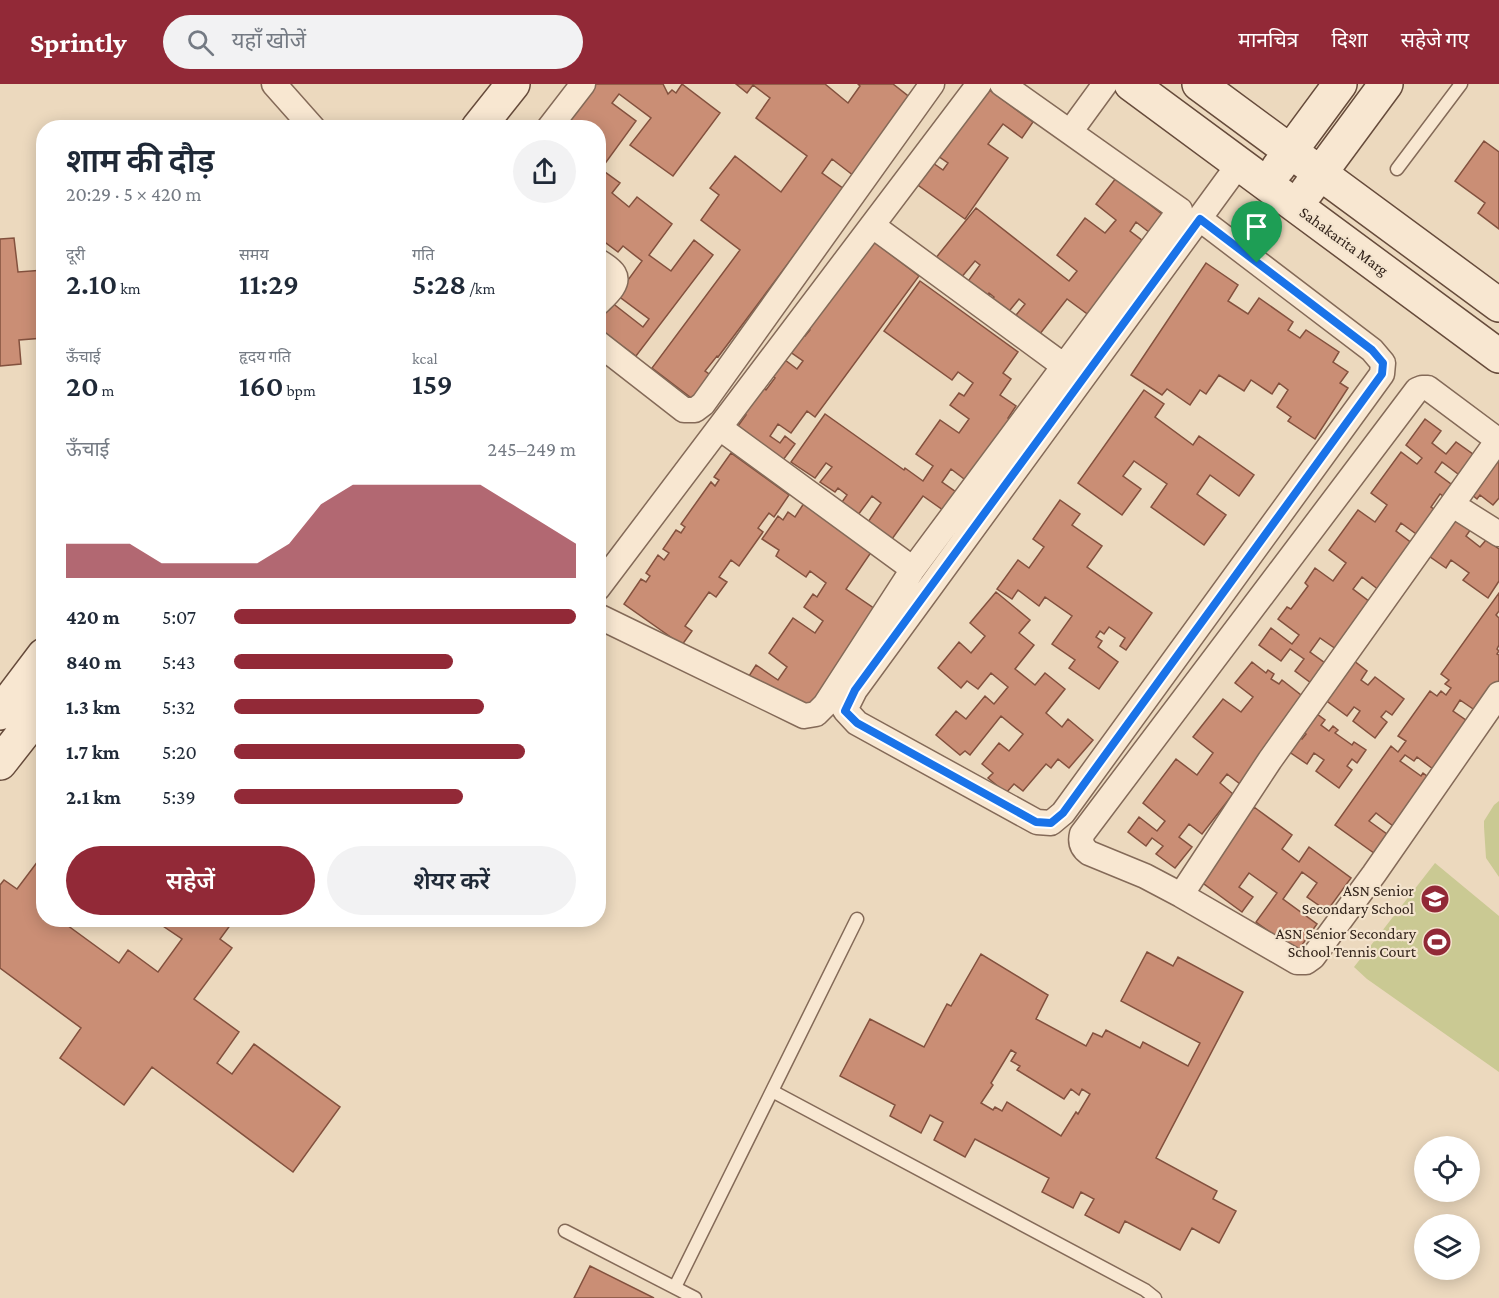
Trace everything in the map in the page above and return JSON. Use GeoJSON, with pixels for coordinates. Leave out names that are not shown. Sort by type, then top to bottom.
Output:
{"type":"FeatureCollection","features":[{"type":"Feature","properties":{"kind":"street"},"geometry":{"type":"LineString","coordinates":[[274,84],[306,120]]}},
{"type":"Feature","properties":{"kind":"street"},"geometry":{"type":"LineString","coordinates":[[460,120],[487,84]]}},
{"type":"Feature","properties":{"kind":"street"},"geometry":{"type":"LineString","coordinates":[[484,120],[513,84]]}},
{"type":"Feature","properties":{"kind":"street"},"geometry":{"type":"LineString","coordinates":[[555,120],[583,84]]}},
{"type":"Feature","properties":{"kind":"street"},"geometry":{"type":"LineString","coordinates":[[606,348],[684,410],[694,410],[703,404],[932,84]]}},
{"type":"Feature","properties":{"kind":"street"},"geometry":{"type":"LineString","coordinates":[[606,578],[979,84]]}},
{"type":"Feature","properties":{"kind":"street"},"geometry":{"type":"LineString","coordinates":[[606,620],[804,716],[816,714],[825,705],[913,569],[1180,210],[1002,84]]}},
{"type":"Feature","properties":{"kind":"street"},"geometry":{"type":"LineString","coordinates":[[1070,132],[1105,84]]}},
{"type":"Feature","properties":{"kind":"street","name":"Sahakarita Marg"},"geometry":{"type":"LineString","coordinates":[[1131,84],[1499,356]]}},
{"type":"Feature","properties":{"kind":"street"},"geometry":{"type":"LineString","coordinates":[[1199,84],[1499,305]]}},
{"type":"Feature","properties":{"kind":"street"},"geometry":{"type":"LineString","coordinates":[[1266,184],[1340,84]]}},
{"type":"Feature","properties":{"kind":"street"},"geometry":{"type":"LineString","coordinates":[[1296,206],[1386,84]]}},
{"type":"Feature","properties":{"kind":"street"},"geometry":{"type":"LineString","coordinates":[[1200,219],[1372,350],[1383,363],[1382,374],[1063,813],[1051,823],[1036,822],[857,723],[845,711],[855,690],[1239,164]]}},
{"type":"Feature","properties":{"kind":"street"},"geometry":{"type":"LineString","coordinates":[[873,226],[1064,366]]}},
{"type":"Feature","properties":{"kind":"street"},"geometry":{"type":"LineString","coordinates":[[606,267],[614,273],[616,279],[614,286],[606,294]]}},
{"type":"Feature","properties":{"kind":"street"},"geometry":{"type":"LineString","coordinates":[[1181,895],[1270,760],[1499,440],[1428,388],[1422,388],[1417,390],[1082,834],[1084,849],[1181,895],[1297,962],[1306,962],[1313,957],[1374,874],[1499,694]]}},
{"type":"Feature","properties":{"kind":"street"},"geometry":{"type":"LineString","coordinates":[[720,428],[913,569]]}},
{"type":"Feature","properties":{"kind":"street"},"geometry":{"type":"LineString","coordinates":[[1453,505],[1499,534]]}},
{"type":"Feature","properties":{"kind":"street"},"geometry":{"type":"LineString","coordinates":[[1,708],[36,665]]}},
{"type":"Feature","properties":{"kind":"street"},"geometry":{"type":"LineString","coordinates":[[0,763],[36,717]]}},
{"type":"Feature","properties":{"kind":"lane"},"geometry":{"type":"LineString","coordinates":[[1396,169],[1461,84]]}},
{"type":"Feature","properties":{"kind":"lane"},"geometry":{"type":"LineString","coordinates":[[675,1287],[857,919]]}},
{"type":"Feature","properties":{"kind":"lane"},"geometry":{"type":"LineString","coordinates":[[772,1091],[1145,1290],[1155,1298]]}},
{"type":"Feature","properties":{"kind":"lane"},"geometry":{"type":"LineString","coordinates":[[565,1231],[695,1298]]}},
{"type":"Feature","properties":{"kind":"shaded area"},"geometry":{"type":"Polygon","coordinates":[[[1499,801],[1499,877],[1486,858],[1484,821],[1499,801]]]}},
{"type":"Feature","properties":{"kind":"shaded area","name":"ASN Senior Secondary School Tennis Court"},"geometry":{"type":"Polygon","coordinates":[[[1435,863],[1499,916],[1499,1072],[1367,979],[1354,967],[1435,863]]]}},
{"type":"Feature","properties":{"kind":"building"},"geometry":{"type":"Polygon","coordinates":[[[594,84],[663,84],[668,94],[672,90],[676,93],[682,84],[720,113],[673,176],[630,145],[651,118],[619,94],[612,103],[636,121],[606,162],[606,120],[565,120],[594,84]]]}},
{"type":"Feature","properties":{"kind":"building"},"geometry":{"type":"Polygon","coordinates":[[[736,84],[825,84],[848,103],[860,86],[858,84],[893,84],[912,99],[854,176],[832,159],[822,173],[844,189],[718,357],[705,371],[712,376],[694,400],[652,368],[740,250],[701,220],[719,195],[710,188],[735,156],[781,192],[807,156],[756,118],[770,98],[753,85],[747,93],[736,84]]]}},
{"type":"Feature","properties":{"kind":"building"},"geometry":{"type":"Polygon","coordinates":[[[984,86],[1033,122],[1022,138],[1003,124],[988,144],[1008,158],[965,219],[915,183],[930,161],[943,170],[948,163],[935,154],[984,86]]]}},
{"type":"Feature","properties":{"kind":"building"},"geometry":{"type":"Polygon","coordinates":[[[1484,141],[1499,152],[1499,229],[1478,213],[1485,203],[1455,181],[1484,141]]]}},
{"type":"Feature","properties":{"kind":"building"},"geometry":{"type":"Polygon","coordinates":[[[606,173],[620,183],[612,193],[629,207],[637,197],[672,224],[649,255],[671,271],[694,240],[713,255],[636,356],[606,334],[606,309],[611,302],[643,327],[649,319],[617,295],[642,261],[623,246],[618,252],[606,243],[606,173]]]}},
{"type":"Feature","properties":{"kind":"building"},"geometry":{"type":"Polygon","coordinates":[[[1116,178],[1167,218],[1154,236],[1136,222],[1130,231],[1147,244],[1090,316],[1067,299],[1036,339],[1012,320],[1025,304],[1019,299],[1006,315],[990,302],[994,297],[989,293],[985,298],[966,284],[980,265],[975,261],[960,279],[935,259],[976,208],[1069,281],[1077,271],[1057,255],[1085,218],[1105,233],[1116,220],[1096,204],[1116,178]]]}},
{"type":"Feature","properties":{"kind":"building"},"geometry":{"type":"Polygon","coordinates":[[[14,238],[18,272],[36,271],[36,339],[19,340],[21,364],[0,366],[0,239],[14,238]]]}},
{"type":"Feature","properties":{"kind":"building"},"geometry":{"type":"Polygon","coordinates":[[[869,238],[919,276],[815,417],[807,411],[791,433],[778,424],[770,436],[780,443],[785,436],[795,444],[783,460],[738,426],[746,415],[740,410],[759,384],[766,390],[775,378],[768,373],[781,357],[797,369],[803,361],[786,349],[799,332],[805,336],[810,330],[804,326],[869,238]]]}},
{"type":"Feature","properties":{"kind":"building"},"geometry":{"type":"Polygon","coordinates":[[[1206,263],[1238,285],[1228,301],[1248,314],[1259,298],[1293,322],[1288,330],[1300,338],[1306,330],[1339,352],[1333,362],[1348,372],[1340,383],[1348,388],[1315,439],[1288,421],[1291,417],[1277,407],[1288,390],[1279,383],[1272,394],[1251,380],[1244,391],[1219,375],[1206,394],[1200,390],[1190,405],[1167,389],[1162,395],[1131,375],[1206,263]]]}},
{"type":"Feature","properties":{"kind":"building"},"geometry":{"type":"Polygon","coordinates":[[[920,281],[1018,352],[1003,373],[1011,379],[1000,395],[1016,406],[1008,418],[1016,424],[972,485],[951,469],[942,482],[956,492],[943,510],[923,496],[892,539],[868,522],[881,503],[872,496],[858,515],[842,502],[847,495],[838,488],[835,492],[820,482],[832,467],[826,463],[815,478],[791,462],[825,414],[923,481],[933,466],[916,454],[940,420],[959,433],[969,419],[950,405],[959,393],[964,396],[973,383],[958,372],[952,380],[884,331],[920,281]]]}},
{"type":"Feature","properties":{"kind":"building"},"geometry":{"type":"Polygon","coordinates":[[[1144,390],[1164,404],[1155,417],[1193,445],[1199,436],[1254,475],[1239,496],[1210,475],[1197,494],[1226,515],[1204,545],[1151,507],[1167,484],[1134,461],[1123,476],[1141,489],[1122,515],[1078,483],[1144,390]]]}},
{"type":"Feature","properties":{"kind":"building"},"geometry":{"type":"Polygon","coordinates":[[[1425,419],[1441,431],[1432,443],[1446,454],[1456,442],[1477,457],[1462,477],[1442,462],[1435,472],[1455,487],[1446,498],[1440,494],[1431,507],[1437,511],[1419,536],[1401,523],[1396,531],[1413,544],[1379,590],[1362,577],[1353,589],[1370,602],[1336,649],[1320,638],[1310,652],[1325,663],[1311,683],[1295,671],[1304,659],[1290,649],[1281,661],[1259,645],[1271,628],[1292,644],[1299,635],[1278,619],[1287,607],[1291,609],[1308,586],[1305,583],[1315,568],[1333,581],[1346,563],[1329,550],[1358,510],[1375,522],[1387,505],[1371,493],[1401,452],[1417,464],[1422,458],[1406,445],[1425,419]]]}},
{"type":"Feature","properties":{"kind":"building"},"geometry":{"type":"Polygon","coordinates":[[[1499,447],[1499,498],[1493,505],[1480,495],[1477,499],[1466,490],[1499,447]]]}},
{"type":"Feature","properties":{"kind":"building"},"geometry":{"type":"Polygon","coordinates":[[[731,453],[789,495],[774,517],[769,513],[758,528],[763,532],[739,566],[731,560],[719,577],[727,582],[716,597],[709,592],[685,626],[692,631],[682,645],[624,604],[641,579],[646,582],[650,576],[646,573],[658,555],[664,560],[669,553],[663,549],[676,530],[681,533],[685,527],[681,524],[711,482],[715,486],[719,480],[714,477],[731,453]]]}},
{"type":"Feature","properties":{"kind":"building"},"geometry":{"type":"Polygon","coordinates":[[[806,500],[874,548],[846,589],[878,611],[808,711],[795,708],[749,676],[756,665],[778,680],[787,667],[769,653],[793,618],[815,633],[823,621],[804,607],[813,594],[817,597],[826,583],[810,571],[806,577],[776,556],[779,550],[762,539],[778,516],[783,520],[788,512],[795,517],[806,500]]]}},
{"type":"Feature","properties":{"kind":"building"},"geometry":{"type":"Polygon","coordinates":[[[1060,500],[1080,514],[1072,525],[1102,546],[1087,567],[1152,613],[1126,650],[1120,646],[1125,638],[1109,627],[1104,634],[1100,631],[1096,637],[1102,641],[1098,647],[1118,662],[1099,689],[1069,668],[1075,660],[1052,644],[1072,616],[1045,597],[1039,606],[1018,590],[1012,599],[997,589],[1018,560],[1029,568],[1044,547],[1033,539],[1060,500]]]}},
{"type":"Feature","properties":{"kind":"building"},"geometry":{"type":"Polygon","coordinates":[[[1453,516],[1471,529],[1466,536],[1480,547],[1486,540],[1499,549],[1499,581],[1488,598],[1463,580],[1469,573],[1451,560],[1446,568],[1426,554],[1453,516]]]}},
{"type":"Feature","properties":{"kind":"building"},"geometry":{"type":"Polygon","coordinates":[[[996,592],[1030,620],[1019,633],[1034,645],[1015,669],[1035,685],[1045,673],[1065,689],[1046,713],[1062,727],[1068,719],[1093,740],[1069,768],[1058,759],[1051,768],[1046,764],[1023,791],[1014,784],[1006,793],[988,778],[993,773],[982,764],[999,743],[1009,751],[1023,734],[1001,716],[970,755],[965,751],[960,755],[936,735],[956,711],[966,719],[985,696],[994,704],[1008,687],[991,673],[978,689],[967,681],[961,688],[938,668],[959,642],[971,653],[985,636],[970,623],[996,592]]]}},
{"type":"Feature","properties":{"kind":"building"},"geometry":{"type":"Polygon","coordinates":[[[1499,593],[1499,611],[1496,615],[1499,618],[1497,649],[1499,651],[1497,654],[1499,655],[1499,684],[1479,713],[1460,700],[1453,711],[1466,720],[1469,717],[1437,772],[1417,757],[1414,761],[1405,755],[1400,761],[1421,776],[1423,773],[1432,780],[1397,829],[1376,813],[1369,821],[1391,837],[1378,856],[1335,825],[1391,746],[1398,752],[1406,741],[1398,736],[1430,691],[1437,696],[1441,691],[1446,695],[1451,688],[1445,684],[1449,680],[1441,674],[1499,593]]]}},
{"type":"Feature","properties":{"kind":"building"},"geometry":{"type":"Polygon","coordinates":[[[1349,657],[1367,671],[1361,680],[1368,685],[1375,677],[1404,699],[1392,715],[1386,711],[1381,717],[1387,722],[1375,738],[1353,721],[1360,711],[1354,707],[1347,716],[1320,696],[1337,687],[1340,682],[1334,677],[1349,657]]]}},
{"type":"Feature","properties":{"kind":"building"},"geometry":{"type":"Polygon","coordinates":[[[1252,662],[1266,673],[1268,670],[1274,674],[1271,679],[1279,684],[1282,680],[1306,699],[1240,784],[1227,774],[1220,783],[1233,794],[1202,834],[1189,824],[1179,837],[1192,847],[1175,868],[1156,854],[1163,846],[1152,838],[1146,846],[1128,832],[1139,817],[1157,831],[1165,821],[1143,803],[1176,759],[1197,775],[1213,753],[1193,737],[1223,699],[1241,712],[1253,697],[1235,683],[1252,662]]]}},
{"type":"Feature","properties":{"kind":"building"},"geometry":{"type":"Polygon","coordinates":[[[1313,711],[1325,720],[1321,725],[1329,731],[1333,726],[1338,730],[1335,733],[1352,745],[1354,742],[1366,750],[1357,763],[1352,759],[1347,766],[1352,770],[1339,788],[1316,771],[1324,760],[1314,753],[1307,764],[1285,749],[1296,735],[1302,739],[1306,734],[1300,729],[1313,711]]]}},
{"type":"Feature","properties":{"kind":"building"},"geometry":{"type":"Polygon","coordinates":[[[1254,807],[1292,835],[1282,849],[1299,862],[1309,847],[1351,878],[1327,911],[1307,897],[1317,883],[1302,872],[1283,899],[1317,924],[1297,952],[1256,922],[1277,893],[1249,873],[1239,887],[1253,897],[1242,912],[1200,881],[1254,807]]]}},
{"type":"Feature","properties":{"kind":"building"},"geometry":{"type":"Polygon","coordinates":[[[36,864],[36,927],[70,927],[119,963],[128,950],[158,972],[182,939],[164,927],[229,927],[220,939],[232,948],[194,999],[239,1032],[217,1063],[232,1074],[254,1044],[340,1107],[293,1172],[152,1067],[124,1105],[60,1058],[81,1028],[0,968],[0,885],[4,880],[17,889],[36,864]]]}},
{"type":"Feature","properties":{"kind":"building"},"geometry":{"type":"Polygon","coordinates":[[[1147,952],[1173,966],[1178,957],[1243,992],[1156,1158],[1217,1191],[1213,1199],[1236,1211],[1219,1243],[1192,1228],[1180,1250],[1125,1221],[1119,1233],[1085,1215],[1094,1199],[1081,1192],[1073,1208],[1042,1192],[1049,1178],[975,1139],[965,1157],[934,1140],[943,1122],[930,1115],[921,1133],[890,1116],[895,1105],[840,1076],[870,1019],[924,1047],[947,1004],[951,1006],[981,954],[1048,995],[1036,1019],[1086,1046],[1093,1033],[1102,1037],[1106,1030],[1140,1048],[1143,1042],[1188,1066],[1200,1043],[1121,1001],[1147,952]],[[1011,1050],[981,1103],[993,1110],[995,1107],[1002,1111],[1007,1102],[1061,1136],[1090,1094],[1082,1089],[1079,1095],[1071,1089],[1064,1099],[1017,1070],[1020,1066],[1011,1061],[1016,1053],[1011,1050]]]}},
{"type":"Feature","properties":{"kind":"building"},"geometry":{"type":"Polygon","coordinates":[[[590,1266],[654,1298],[574,1298],[590,1266]]]}},
{"type":"Feature","properties":{"kind":"place","name":"ASN Senior Secondary School"},"geometry":{"type":"Point","coordinates":[1435,899]}},
{"type":"Feature","properties":{"kind":"place","name":"ASN Senior Secondary School Tennis Court"},"geometry":{"type":"Point","coordinates":[1437,942]}},
{"type":"Feature","properties":{"kind":"route"},"geometry":{"type":"LineString","coordinates":[[1200,219],[1257,263],[1372,350],[1383,363],[1382,374],[1063,813],[1051,823],[1036,822],[857,723],[845,711],[855,690],[1200,219]]}}]}
